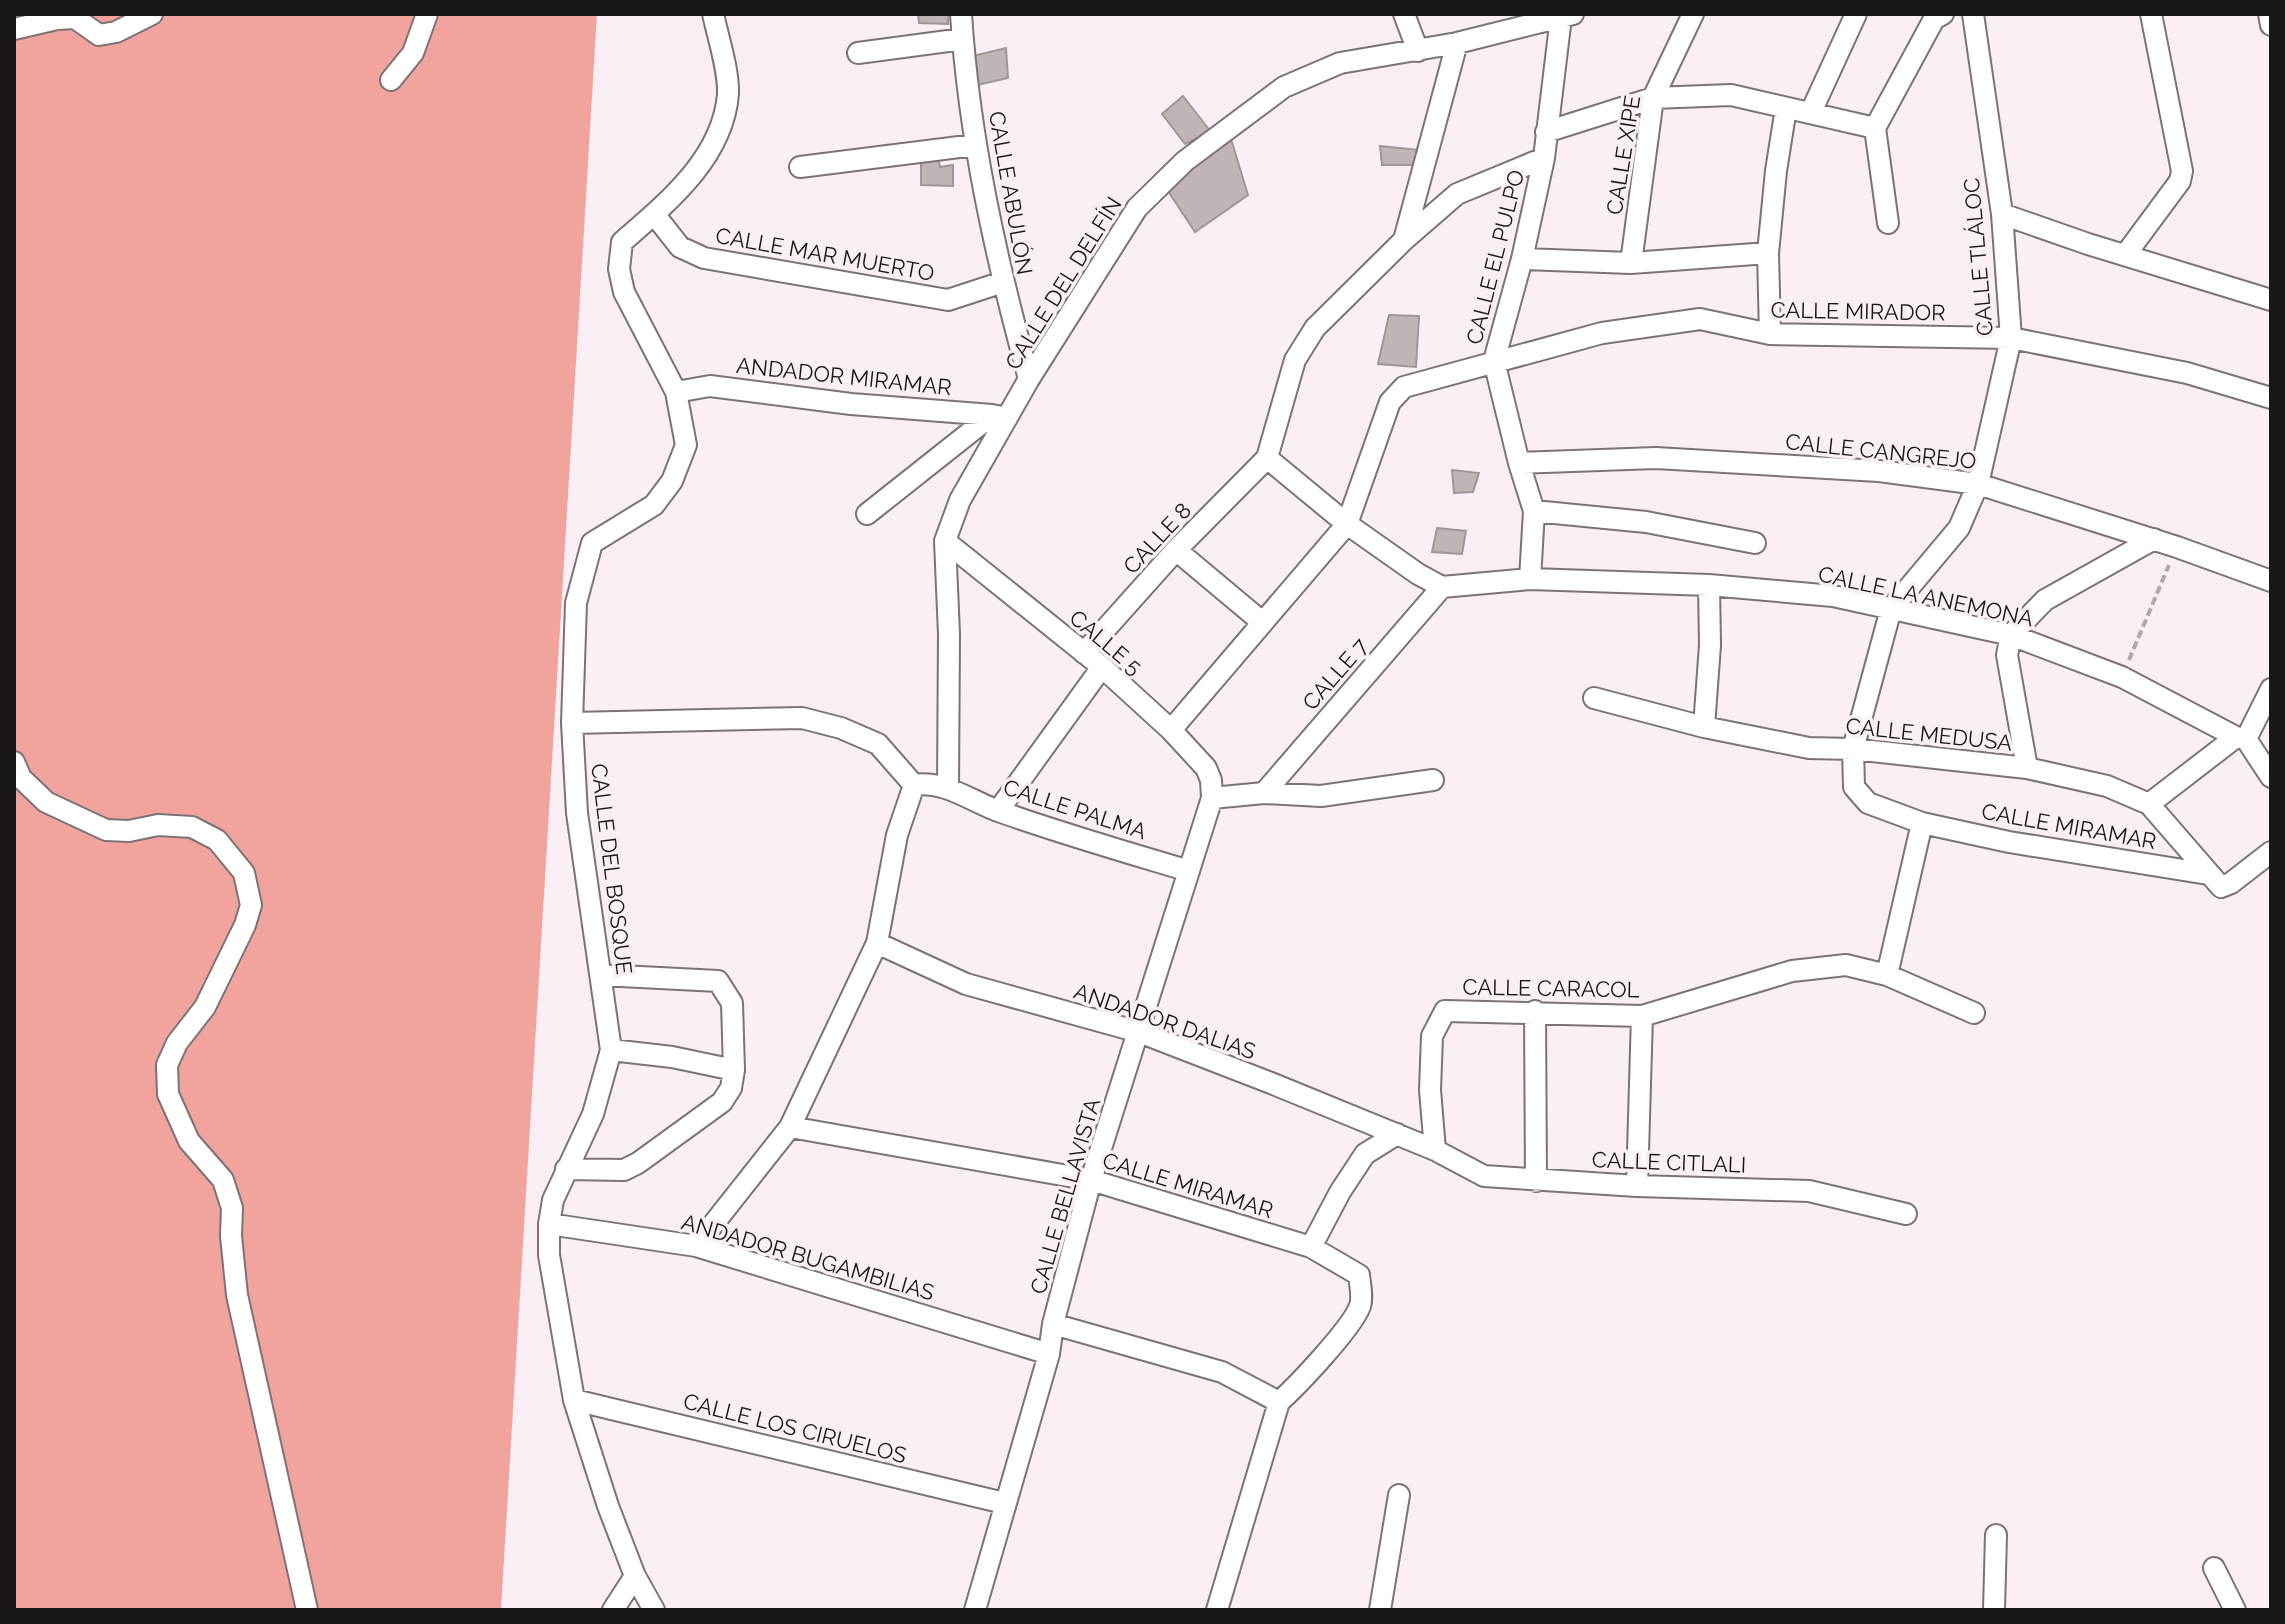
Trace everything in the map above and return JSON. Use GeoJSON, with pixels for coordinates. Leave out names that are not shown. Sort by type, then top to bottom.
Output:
{"type":"FeatureCollection","features":[{"type":"Feature","properties":{"kind":"street"},"geometry":{"type":"LineString","coordinates":[[14,29],[75,18],[99,35],[116,32],[152,14]]}},
{"type":"Feature","properties":{"kind":"street"},"geometry":{"type":"LineString","coordinates":[[391,80],[413,53],[427,14]]}},
{"type":"Feature","properties":{"kind":"street","name":"CALLE DEL BOSQUE"},"geometry":{"type":"LineString","coordinates":[[654,1610],[635,1576],[608,1506],[574,1400],[549,1255],[549,1224],[553,1200],[593,1114],[611,1050],[577,813],[572,723],[576,603],[592,543],[654,505],[672,481],[686,445],[676,392],[624,292],[619,269],[622,242],[700,166],[716,140],[728,90],[713,14]]}},
{"type":"Feature","properties":{"kind":"street","name":"CALLE ABULÓN"},"geometry":{"type":"LineString","coordinates":[[961,14],[975,145],[1003,282],[1029,379]]}},
{"type":"Feature","properties":{"kind":"street"},"geometry":{"type":"LineString","coordinates":[[1404,14],[1418,51]]}},
{"type":"Feature","properties":{"kind":"street","name":"CALLE XIPE"},"geometry":{"type":"LineString","coordinates":[[1631,263],[1653,98],[1693,14]]}},
{"type":"Feature","properties":{"kind":"street"},"geometry":{"type":"LineString","coordinates":[[1811,112],[1856,14]]}},
{"type":"Feature","properties":{"kind":"street"},"geometry":{"type":"LineString","coordinates":[[1888,223],[1875,128],[1934,19],[1943,14]]}},
{"type":"Feature","properties":{"kind":"street","name":"CALLE TLÁLOC"},"geometry":{"type":"LineString","coordinates":[[1891,609],[1959,528],[1978,484],[2011,338],[2002,214],[1973,14]]}},
{"type":"Feature","properties":{"kind":"street"},"geometry":{"type":"LineString","coordinates":[[2126,254],[2180,181],[2182,171],[2151,14]]}},
{"type":"Feature","properties":{"kind":"street"},"geometry":{"type":"LineString","coordinates":[[2269,14],[2271,25]]}},
{"type":"Feature","properties":{"kind":"street","name":"CALLE DEL DELFÍN"},"geometry":{"type":"LineString","coordinates":[[945,541],[960,500],[1000,417],[1029,379],[1137,208],[1185,161],[1284,87],[1340,63],[1457,43],[1567,16]]}},
{"type":"Feature","properties":{"kind":"street","name":"CALLE EL PULPO"},"geometry":{"type":"LineString","coordinates":[[1530,579],[1534,511],[1494,361],[1522,259],[1544,158],[1567,16]]}},
{"type":"Feature","properties":{"kind":"street"},"geometry":{"type":"LineString","coordinates":[[858,53],[963,39]]}},
{"type":"Feature","properties":{"kind":"street"},"geometry":{"type":"LineString","coordinates":[[1404,240],[1457,43]]}},
{"type":"Feature","properties":{"kind":"street"},"geometry":{"type":"LineString","coordinates":[[1546,132],[1653,98],[1731,95],[1875,128]]}},
{"type":"Feature","properties":{"kind":"street"},"geometry":{"type":"LineString","coordinates":[[1770,334],[1768,253],[1786,108]]}},
{"type":"Feature","properties":{"kind":"street"},"geometry":{"type":"LineString","coordinates":[[800,167],[975,145]]}},
{"type":"Feature","properties":{"kind":"street"},"geometry":{"type":"LineString","coordinates":[[1442,587],[1418,574],[1347,524],[1267,458],[1295,360],[1315,328],[1404,240],[1457,194],[1544,158]]}},
{"type":"Feature","properties":{"kind":"street","name":"CALLE MAR MUERTO"},"geometry":{"type":"LineString","coordinates":[[654,214],[680,247],[704,258],[948,300],[1003,282]]}},
{"type":"Feature","properties":{"kind":"street"},"geometry":{"type":"LineString","coordinates":[[2002,214],[2271,300]]}},
{"type":"Feature","properties":{"kind":"street"},"geometry":{"type":"LineString","coordinates":[[1522,259],[1631,263],[1768,253]]}},
{"type":"Feature","properties":{"kind":"street","name":"CALLE MIRADOR"},"geometry":{"type":"LineString","coordinates":[[1347,524],[1390,402],[1404,387],[1602,333],[1700,319],[1770,334],[2011,338],[2187,373],[2271,398]]}},
{"type":"Feature","properties":{"kind":"street","name":"ANDADOR MIRAMAR"},"geometry":{"type":"LineString","coordinates":[[676,392],[710,386],[851,404],[1000,417]]}},
{"type":"Feature","properties":{"kind":"street"},"geometry":{"type":"LineString","coordinates":[[867,514],[1000,417]]}},
{"type":"Feature","properties":{"kind":"street","name":"CALLE 8"},"geometry":{"type":"LineString","coordinates":[[1084,653],[1176,550],[1267,458]]}},
{"type":"Feature","properties":{"kind":"street","name":"CALLE CANGREJO"},"geometry":{"type":"LineString","coordinates":[[1519,463],[1656,458],[1879,471],[1978,484],[2154,539],[2271,581]]}},
{"type":"Feature","properties":{"kind":"street"},"geometry":{"type":"LineString","coordinates":[[1534,511],[1646,522],[1755,543]]}},
{"type":"Feature","properties":{"kind":"street"},"geometry":{"type":"LineString","coordinates":[[1171,730],[1347,524]]}},
{"type":"Feature","properties":{"kind":"street"},"geometry":{"type":"LineString","coordinates":[[2027,768],[2007,655],[2011,635],[2045,600],[2154,539]]}},
{"type":"Feature","properties":{"kind":"street"},"geometry":{"type":"LineString","coordinates":[[945,541],[949,634],[948,788]]}},
{"type":"Feature","properties":{"kind":"street","name":"CALLE 5"},"geometry":{"type":"LineString","coordinates":[[945,541],[1102,667],[1171,730],[1206,768],[1211,780],[1212,798]]}},
{"type":"Feature","properties":{"kind":"street"},"geometry":{"type":"LineString","coordinates":[[1176,550],[1262,622]]}},
{"type":"Feature","properties":{"kind":"street","name":"CALLE LA ANEMONA"},"geometry":{"type":"LineString","coordinates":[[1442,587],[1530,579],[1709,585],[1833,596],[2011,635],[2122,677],[2241,738],[2271,777]]}},
{"type":"Feature","properties":{"kind":"street"},"geometry":{"type":"LineString","coordinates":[[1704,727],[1710,645],[1709,585]]}},
{"type":"Feature","properties":{"kind":"street","name":"CALLE 7"},"geometry":{"type":"LineString","coordinates":[[1264,793],[1442,587]]}},
{"type":"Feature","properties":{"kind":"street"},"geometry":{"type":"LineString","coordinates":[[1853,749],[1891,609]]}},
{"type":"Feature","properties":{"kind":"street"},"geometry":{"type":"LineString","coordinates":[[998,811],[1102,667]]}},
{"type":"Feature","properties":{"kind":"street"},"geometry":{"type":"LineString","coordinates":[[2149,804],[2241,738],[2266,716],[2271,689]]}},
{"type":"Feature","properties":{"kind":"street","name":"CALLE MEDUSA"},"geometry":{"type":"LineString","coordinates":[[1594,698],[1704,727],[1809,748],[1853,749],[2027,768],[2107,786],[2149,804],[2215,881]]}},
{"type":"Feature","properties":{"kind":"street"},"geometry":{"type":"LineString","coordinates":[[572,723],[802,718],[841,728],[878,744],[919,784],[897,835],[877,943],[790,1127],[696,1246]]}},
{"type":"Feature","properties":{"kind":"street","name":"CALLE MIRAMAR"},"geometry":{"type":"LineString","coordinates":[[1853,749],[1854,787],[1868,803],[1922,823],[2215,881]]}},
{"type":"Feature","properties":{"kind":"street"},"geometry":{"type":"LineString","coordinates":[[14,762],[21,778],[46,802],[106,830],[129,831],[158,825],[192,827],[217,840],[244,873],[251,905],[245,925],[205,1007],[177,1043],[167,1065],[168,1094],[189,1141],[223,1180],[232,1208],[231,1236],[237,1295],[307,1610]]}},
{"type":"Feature","properties":{"kind":"street"},"geometry":{"type":"LineString","coordinates":[[1212,798],[1264,793],[1321,796],[1433,780]]}},
{"type":"Feature","properties":{"kind":"street","name":"CALLE PALMA"},"geometry":{"type":"LineString","coordinates":[[919,784],[948,788],[998,811],[1189,871]]}},
{"type":"Feature","properties":{"kind":"street","name":"CALLE BELLAVISTA"},"geometry":{"type":"LineString","coordinates":[[975,1610],[1049,1354],[1053,1324],[1091,1180],[1212,798]]}},
{"type":"Feature","properties":{"kind":"street"},"geometry":{"type":"LineString","coordinates":[[1887,975],[1922,823]]}},
{"type":"Feature","properties":{"kind":"street"},"geometry":{"type":"LineString","coordinates":[[2215,881],[2231,883],[2271,852]]}},
{"type":"Feature","properties":{"kind":"street","name":"ANDADOR DALIAS"},"geometry":{"type":"LineString","coordinates":[[877,943],[966,984],[1139,1032],[1435,1150]]}},
{"type":"Feature","properties":{"kind":"street","name":"CALLE CARACOL"},"geometry":{"type":"LineString","coordinates":[[1435,1150],[1430,1090],[1432,1036],[1445,1011],[1642,1016],[1792,971],[1846,965],[1887,975],[1974,1013]]}},
{"type":"Feature","properties":{"kind":"street"},"geometry":{"type":"LineString","coordinates":[[566,1169],[624,1170],[722,1102],[731,1088],[734,1070],[732,1003],[718,981],[601,975]]}},
{"type":"Feature","properties":{"kind":"street"},"geometry":{"type":"LineString","coordinates":[[1535,1011],[1536,1181]]}},
{"type":"Feature","properties":{"kind":"street"},"geometry":{"type":"LineString","coordinates":[[1637,1186],[1642,1016]]}},
{"type":"Feature","properties":{"kind":"street"},"geometry":{"type":"LineString","coordinates":[[611,1050],[672,1057],[734,1070]]}},
{"type":"Feature","properties":{"kind":"street","name":"CALLE MIRAMAR"},"geometry":{"type":"LineString","coordinates":[[790,1127],[1091,1180],[1311,1247],[1359,1275],[1360,1307],[1334,1343],[1279,1402]]}},
{"type":"Feature","properties":{"kind":"street"},"geometry":{"type":"LineString","coordinates":[[1311,1247],[1340,1192],[1365,1154],[1397,1134]]}},
{"type":"Feature","properties":{"kind":"street","name":"CALLE CITLALI"},"geometry":{"type":"LineString","coordinates":[[1435,1150],[1484,1176],[1637,1186],[1809,1191],[1906,1214]]}},
{"type":"Feature","properties":{"kind":"street","name":"ANDADOR BUGAMBILIAS"},"geometry":{"type":"LineString","coordinates":[[549,1224],[696,1246],[1049,1354]]}},
{"type":"Feature","properties":{"kind":"street"},"geometry":{"type":"LineString","coordinates":[[1053,1324],[1222,1372],[1279,1402],[1217,1610]]}},
{"type":"Feature","properties":{"kind":"street","name":"CALLE LOS CIRUELOS"},"geometry":{"type":"LineString","coordinates":[[574,1400],[1004,1503]]}},
{"type":"Feature","properties":{"kind":"street"},"geometry":{"type":"LineString","coordinates":[[1380,1610],[1399,1495]]}},
{"type":"Feature","properties":{"kind":"street"},"geometry":{"type":"LineString","coordinates":[[1994,1610],[1996,1535]]}},
{"type":"Feature","properties":{"kind":"street"},"geometry":{"type":"LineString","coordinates":[[2214,1568],[2235,1610]]}},
{"type":"Feature","properties":{"kind":"street"},"geometry":{"type":"LineString","coordinates":[[613,1610],[635,1576]]}},
{"type":"Feature","properties":{"kind":"path"},"geometry":{"type":"LineString","coordinates":[[2122,677],[2177,547]]}},
{"type":"Feature","properties":{"kind":"shaded area"},"geometry":{"type":"Polygon","coordinates":[[[14,14],[597,14],[501,1610],[14,1610],[14,14]]]}},
{"type":"Feature","properties":{"kind":"building"},"geometry":{"type":"Polygon","coordinates":[[[918,14],[948,14],[948,24],[919,23],[918,14]]]}},
{"type":"Feature","properties":{"kind":"building"},"geometry":{"type":"Polygon","coordinates":[[[1006,48],[1008,78],[977,85],[973,56],[1006,48]]]}},
{"type":"Feature","properties":{"kind":"building"},"geometry":{"type":"Polygon","coordinates":[[[1183,96],[1211,132],[1185,144],[1162,114],[1183,96]]]}},
{"type":"Feature","properties":{"kind":"building"},"geometry":{"type":"Polygon","coordinates":[[[1231,139],[1248,195],[1195,232],[1166,188],[1231,139]]]}},
{"type":"Feature","properties":{"kind":"building"},"geometry":{"type":"Polygon","coordinates":[[[1380,146],[1420,150],[1413,165],[1382,165],[1380,146]]]}},
{"type":"Feature","properties":{"kind":"building"},"geometry":{"type":"Polygon","coordinates":[[[938,157],[940,167],[953,165],[953,186],[921,185],[921,158],[938,157]]]}},
{"type":"Feature","properties":{"kind":"building"},"geometry":{"type":"Polygon","coordinates":[[[1389,315],[1419,316],[1416,367],[1378,364],[1389,315]]]}},
{"type":"Feature","properties":{"kind":"building"},"geometry":{"type":"Polygon","coordinates":[[[1452,470],[1479,473],[1473,492],[1454,493],[1452,470]]]}},
{"type":"Feature","properties":{"kind":"building"},"geometry":{"type":"Polygon","coordinates":[[[1437,528],[1466,531],[1462,554],[1432,552],[1437,528]]]}}]}
